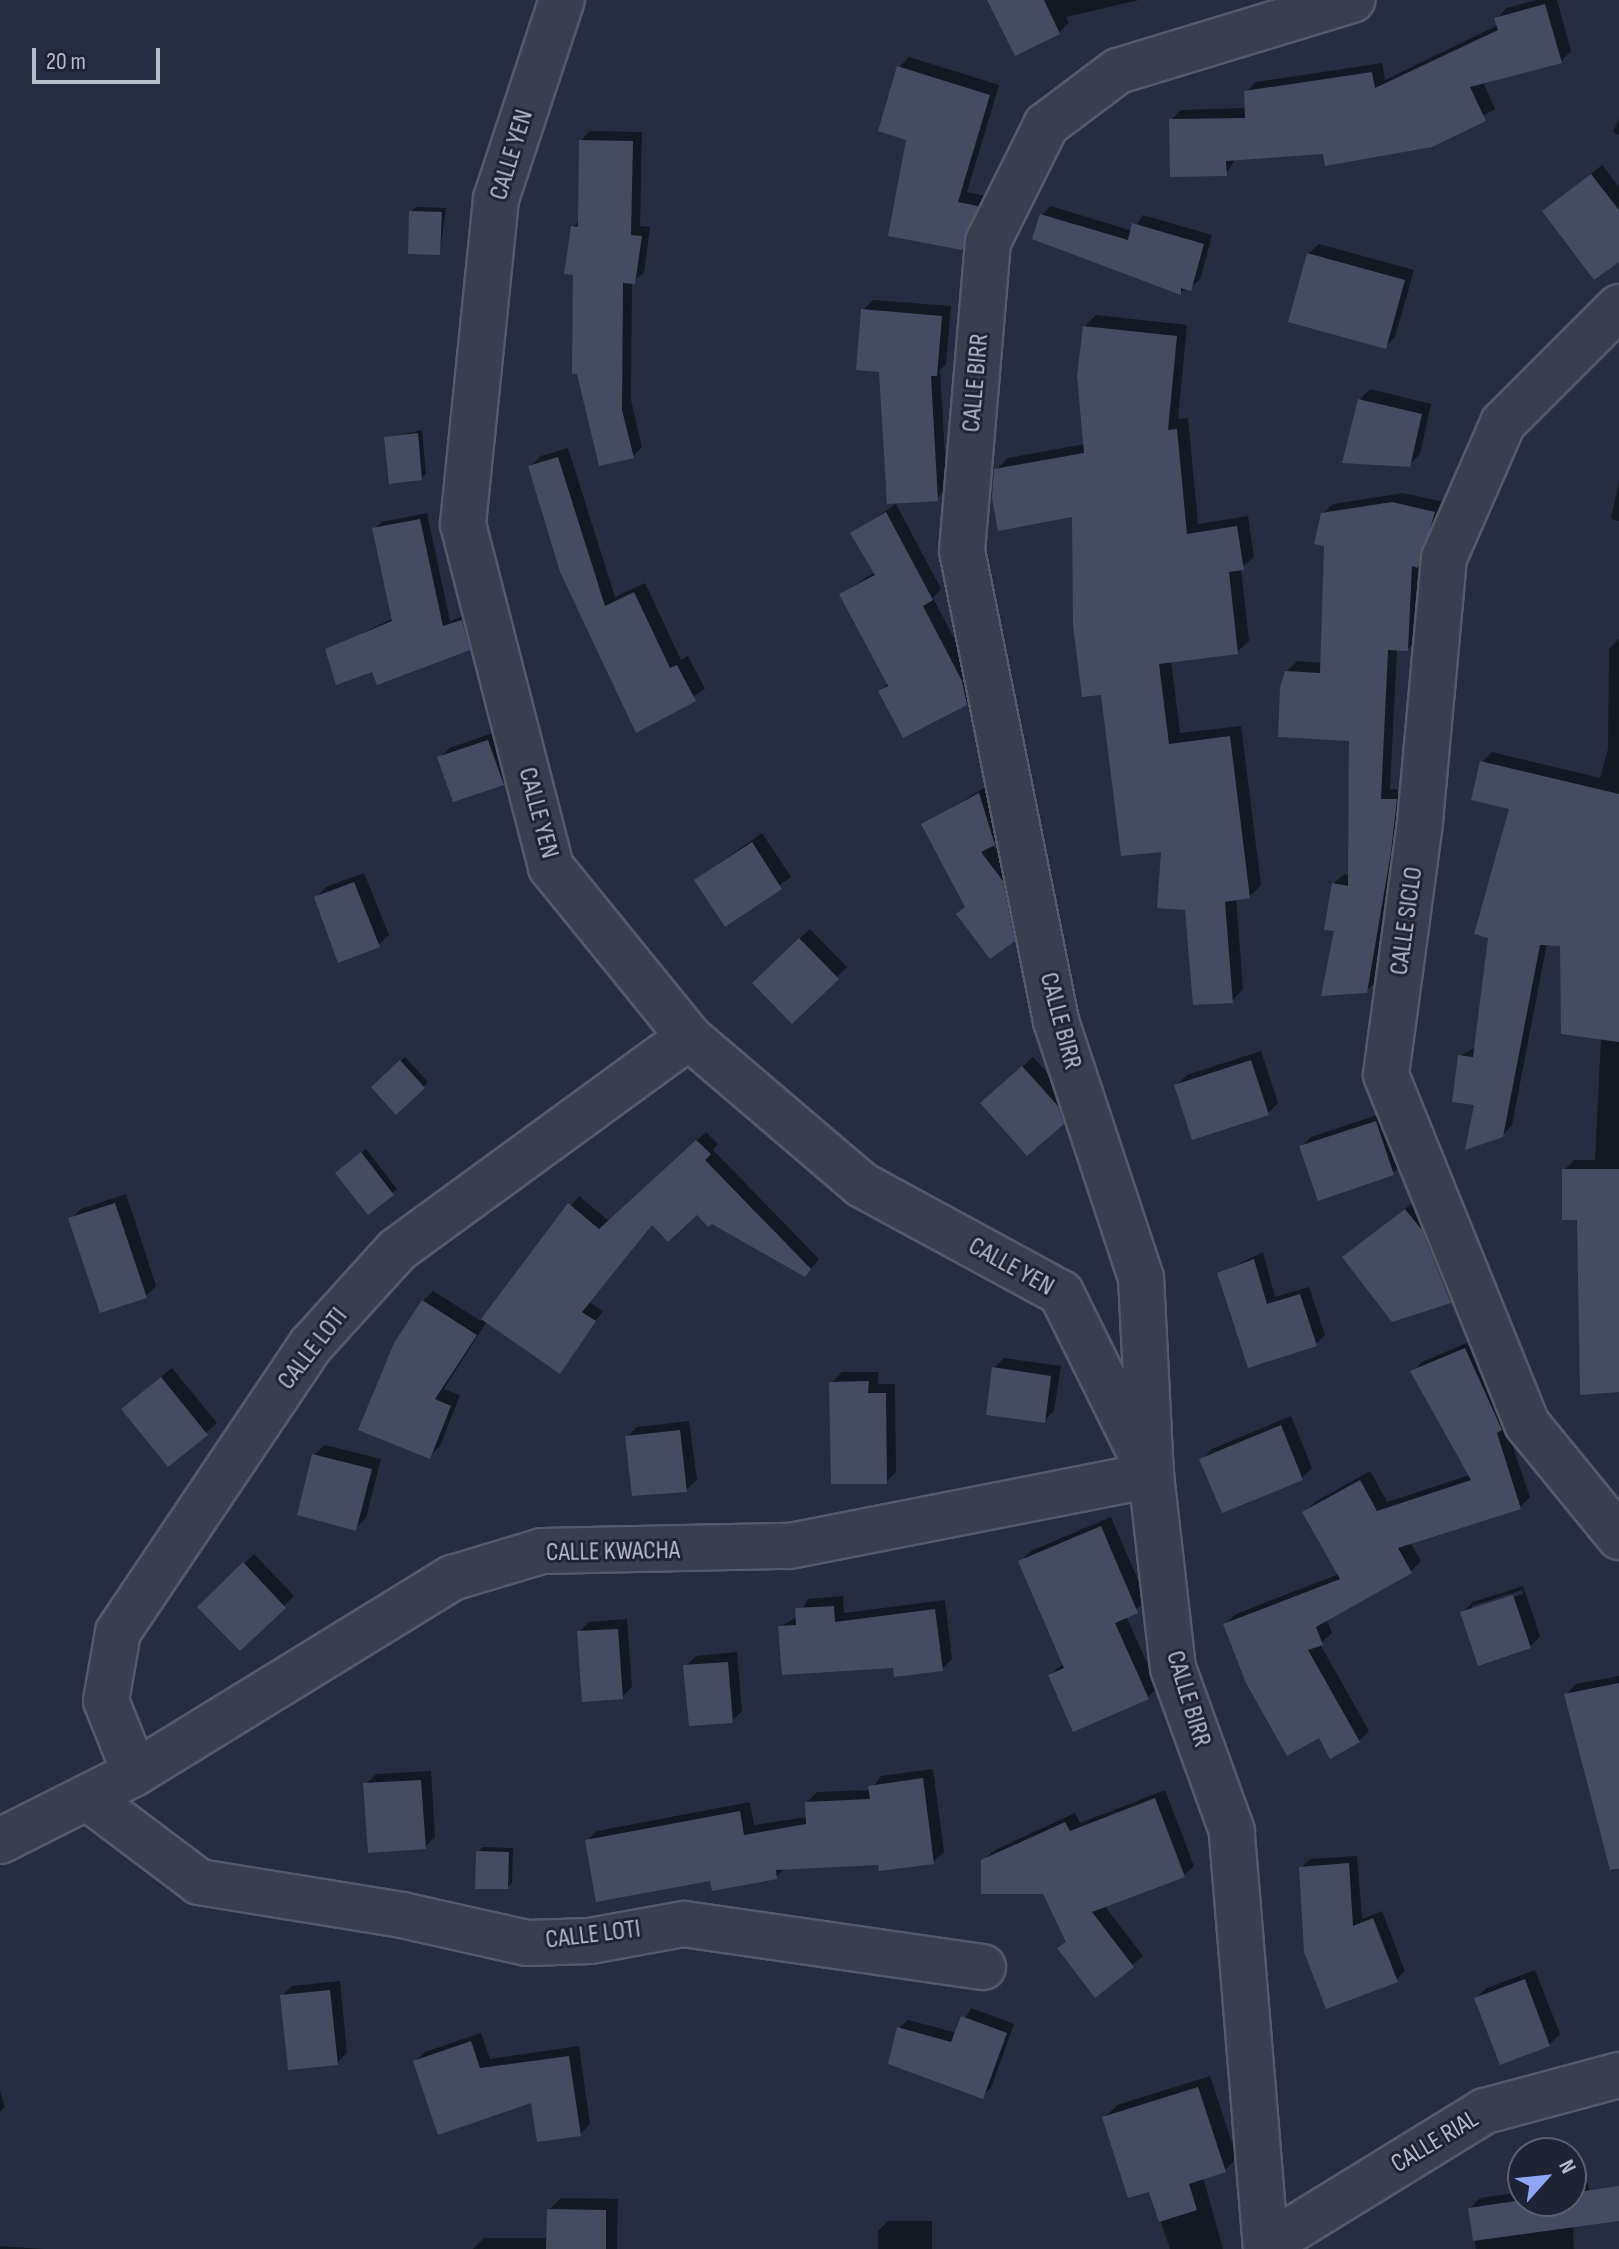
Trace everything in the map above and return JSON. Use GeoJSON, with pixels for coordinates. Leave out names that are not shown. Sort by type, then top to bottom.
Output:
{"type":"FeatureCollection","features":[{"type":"Feature","properties":{"kind":"street","name":"CALLE YEN"},"geometry":{"type":"LineString","coordinates":[[562,0],[496,199],[463,524],[551,867],[689,1037],[862,1185],[1061,1293],[1151,1475]]}},
{"type":"Feature","properties":{"kind":"street","name":"CALLE BIRR"},"geometry":{"type":"LineString","coordinates":[[1266,2247],[1232,1831],[1173,1668],[1151,1475],[1141,1278],[1056,1021],[962,551],[988,242],[1046,125],[1118,71],[1352,0]]}},
{"type":"Feature","properties":{"kind":"street","name":"CALLE SICLO"},"geometry":{"type":"LineString","coordinates":[[1619,307],[1503,423],[1444,558],[1420,823],[1386,1075],[1527,1424],[1619,1537]]}},
{"type":"Feature","properties":{"kind":"street","name":"CALLE LOTI"},"geometry":{"type":"LineString","coordinates":[[135,1773],[106,1701],[118,1632],[311,1345],[397,1250],[689,1037]]}},
{"type":"Feature","properties":{"kind":"street","name":"CALLE KWACHA"},"geometry":{"type":"LineString","coordinates":[[0,1841],[89,1799],[135,1773],[452,1578],[542,1551],[790,1546],[1151,1475]]}},
{"type":"Feature","properties":{"kind":"street","name":"CALLE LOTI"},"geometry":{"type":"LineString","coordinates":[[89,1799],[199,1882],[402,1915],[527,1943],[590,1941],[684,1924],[983,1967]]}},
{"type":"Feature","properties":{"kind":"street","name":"CALLE RIAL"},"geometry":{"type":"LineString","coordinates":[[1266,2247],[1485,2111],[1619,2075]]}},
{"type":"Feature","properties":{"kind":"building"},"geometry":{"type":"Polygon","coordinates":[[[987,0],[1044,0],[1060,34],[1015,56],[987,0]]]}},
{"type":"Feature","properties":{"kind":"building"},"geometry":{"type":"Polygon","coordinates":[[[1545,4],[1562,63],[1470,87],[1486,121],[1432,147],[1325,166],[1323,154],[1226,161],[1227,176],[1170,177],[1169,119],[1245,118],[1244,91],[1372,72],[1375,88],[1498,30],[1494,18],[1545,4]]]}},
{"type":"Feature","properties":{"kind":"building"},"geometry":{"type":"Polygon","coordinates":[[[897,66],[990,95],[958,202],[978,206],[962,250],[888,236],[906,140],[878,131],[897,66]]]}},
{"type":"Feature","properties":{"kind":"building"},"geometry":{"type":"Polygon","coordinates":[[[579,140],[633,141],[631,235],[642,236],[635,284],[623,283],[622,410],[634,458],[599,466],[577,374],[572,374],[573,275],[564,274],[571,226],[578,227],[579,140]]]}},
{"type":"Feature","properties":{"kind":"building"},"geometry":{"type":"Polygon","coordinates":[[[1591,174],[1619,210],[1619,262],[1594,280],[1542,211],[1591,174]]]}},
{"type":"Feature","properties":{"kind":"building"},"geometry":{"type":"Polygon","coordinates":[[[409,211],[442,212],[440,255],[408,254],[409,211]]]}},
{"type":"Feature","properties":{"kind":"building"},"geometry":{"type":"Polygon","coordinates":[[[1040,214],[1128,240],[1132,223],[1204,244],[1191,291],[1181,288],[1181,295],[1032,239],[1040,214]]]}},
{"type":"Feature","properties":{"kind":"building"},"geometry":{"type":"Polygon","coordinates":[[[1307,253],[1405,280],[1386,349],[1288,322],[1307,253]]]}},
{"type":"Feature","properties":{"kind":"building"},"geometry":{"type":"Polygon","coordinates":[[[861,309],[942,316],[937,376],[931,376],[938,501],[887,504],[879,372],[856,370],[861,309]]]}},
{"type":"Feature","properties":{"kind":"building"},"geometry":{"type":"Polygon","coordinates":[[[1083,326],[1177,336],[1168,430],[1177,429],[1187,534],[1237,526],[1244,570],[1229,572],[1238,654],[1159,664],[1169,744],[1230,736],[1250,898],[1225,902],[1233,1003],[1193,1005],[1185,910],[1157,908],[1161,852],[1121,856],[1101,695],[1082,697],[1073,626],[1072,517],[998,531],[992,498],[994,469],[1084,453],[1077,376],[1083,326]]]}},
{"type":"Feature","properties":{"kind":"building"},"geometry":{"type":"Polygon","coordinates":[[[1358,399],[1422,414],[1410,467],[1342,463],[1358,399]]]}},
{"type":"Feature","properties":{"kind":"building"},"geometry":{"type":"Polygon","coordinates":[[[418,433],[422,480],[389,484],[384,437],[418,433]]]}},
{"type":"Feature","properties":{"kind":"building"},"geometry":{"type":"Polygon","coordinates":[[[558,457],[605,606],[634,592],[670,668],[677,665],[696,701],[636,733],[560,572],[528,466],[558,457]]]}},
{"type":"Feature","properties":{"kind":"building"},"geometry":{"type":"Polygon","coordinates":[[[1392,502],[1435,512],[1418,568],[1412,566],[1408,651],[1388,650],[1381,799],[1397,799],[1391,852],[1367,993],[1321,996],[1334,931],[1324,930],[1332,883],[1348,886],[1349,741],[1278,737],[1280,688],[1285,671],[1320,673],[1324,546],[1314,544],[1321,513],[1392,502]]]}},
{"type":"Feature","properties":{"kind":"building"},"geometry":{"type":"Polygon","coordinates":[[[886,512],[933,600],[923,606],[962,681],[967,705],[903,738],[878,691],[888,686],[839,594],[875,575],[850,533],[886,512]]]}},
{"type":"Feature","properties":{"kind":"building"},"geometry":{"type":"Polygon","coordinates":[[[420,519],[443,626],[462,620],[470,650],[377,685],[372,672],[336,685],[325,649],[392,621],[372,528],[420,519]]]}},
{"type":"Feature","properties":{"kind":"building"},"geometry":{"type":"Polygon","coordinates":[[[488,740],[504,785],[453,802],[437,757],[488,740]]]}},
{"type":"Feature","properties":{"kind":"building"},"geometry":{"type":"Polygon","coordinates":[[[1480,761],[1619,794],[1619,1042],[1561,1034],[1560,946],[1540,945],[1503,1137],[1465,1150],[1474,1105],[1452,1102],[1458,1055],[1473,1057],[1488,938],[1474,934],[1509,809],[1471,800],[1480,761]]]}},
{"type":"Feature","properties":{"kind":"building"},"geometry":{"type":"Polygon","coordinates":[[[979,793],[995,845],[981,852],[1003,881],[1015,941],[990,959],[956,914],[965,907],[921,824],[979,793]]]}},
{"type":"Feature","properties":{"kind":"building"},"geometry":{"type":"Polygon","coordinates":[[[752,842],[782,889],[725,927],[694,880],[752,842]]]}},
{"type":"Feature","properties":{"kind":"building"},"geometry":{"type":"Polygon","coordinates":[[[354,882],[380,947],[338,963],[314,897],[354,882]]]}},
{"type":"Feature","properties":{"kind":"building"},"geometry":{"type":"Polygon","coordinates":[[[799,938],[839,979],[792,1024],[752,983],[799,938]]]}},
{"type":"Feature","properties":{"kind":"building"},"geometry":{"type":"Polygon","coordinates":[[[400,1060],[425,1088],[396,1115],[371,1087],[400,1060]]]}},
{"type":"Feature","properties":{"kind":"building"},"geometry":{"type":"Polygon","coordinates":[[[1251,1060],[1269,1115],[1192,1140],[1174,1085],[1251,1060]]]}},
{"type":"Feature","properties":{"kind":"building"},"geometry":{"type":"Polygon","coordinates":[[[1022,1066],[1058,1106],[1064,1124],[1027,1156],[980,1103],[1022,1066]]]}},
{"type":"Feature","properties":{"kind":"building"},"geometry":{"type":"Polygon","coordinates":[[[1376,1121],[1394,1175],[1318,1201],[1299,1146],[1376,1121]]]}},
{"type":"Feature","properties":{"kind":"building"},"geometry":{"type":"Polygon","coordinates":[[[696,1140],[711,1154],[705,1160],[811,1269],[805,1277],[712,1224],[708,1227],[697,1215],[668,1242],[652,1225],[582,1312],[596,1321],[560,1374],[481,1319],[568,1203],[599,1229],[696,1140]]]}},
{"type":"Feature","properties":{"kind":"building"},"geometry":{"type":"Polygon","coordinates":[[[361,1152],[394,1195],[368,1215],[335,1173],[361,1152]]]}},
{"type":"Feature","properties":{"kind":"building"},"geometry":{"type":"Polygon","coordinates":[[[1562,1169],[1619,1169],[1619,1392],[1580,1395],[1577,1220],[1562,1220],[1562,1169]]]}},
{"type":"Feature","properties":{"kind":"building"},"geometry":{"type":"Polygon","coordinates":[[[115,1203],[147,1298],[100,1313],[68,1218],[115,1203]]]}},
{"type":"Feature","properties":{"kind":"building"},"geometry":{"type":"Polygon","coordinates":[[[1405,1209],[1422,1230],[1451,1303],[1392,1322],[1342,1257],[1405,1209]]]}},
{"type":"Feature","properties":{"kind":"building"},"geometry":{"type":"Polygon","coordinates":[[[1254,1259],[1267,1304],[1300,1294],[1317,1346],[1248,1368],[1217,1273],[1254,1259]]]}},
{"type":"Feature","properties":{"kind":"building"},"geometry":{"type":"Polygon","coordinates":[[[422,1300],[477,1335],[435,1399],[451,1406],[430,1459],[358,1430],[394,1343],[422,1300]]]}},
{"type":"Feature","properties":{"kind":"building"},"geometry":{"type":"Polygon","coordinates":[[[1465,1348],[1502,1430],[1497,1433],[1521,1509],[1398,1548],[1412,1573],[1316,1627],[1323,1645],[1308,1650],[1360,1742],[1330,1759],[1319,1738],[1287,1756],[1246,1683],[1223,1624],[1340,1579],[1302,1512],[1360,1480],[1377,1511],[1471,1480],[1410,1371],[1465,1348]]]}},
{"type":"Feature","properties":{"kind":"building"},"geometry":{"type":"Polygon","coordinates":[[[992,1367],[1051,1376],[1045,1423],[986,1415],[992,1367]]]}},
{"type":"Feature","properties":{"kind":"building"},"geometry":{"type":"Polygon","coordinates":[[[161,1377],[208,1435],[168,1467],[121,1409],[161,1377]]]}},
{"type":"Feature","properties":{"kind":"building"},"geometry":{"type":"Polygon","coordinates":[[[869,1381],[868,1393],[886,1393],[887,1484],[831,1484],[829,1382],[869,1381]]]}},
{"type":"Feature","properties":{"kind":"building"},"geometry":{"type":"Polygon","coordinates":[[[1281,1425],[1303,1480],[1222,1513],[1199,1459],[1281,1425]]]}},
{"type":"Feature","properties":{"kind":"building"},"geometry":{"type":"Polygon","coordinates":[[[680,1430],[687,1492],[632,1496],[625,1436],[680,1430]]]}},
{"type":"Feature","properties":{"kind":"building"},"geometry":{"type":"Polygon","coordinates":[[[312,1454],[372,1469],[356,1531],[297,1515],[312,1454]]]}},
{"type":"Feature","properties":{"kind":"building"},"geometry":{"type":"Polygon","coordinates":[[[1101,1526],[1138,1613],[1115,1623],[1149,1699],[1073,1732],[1048,1675],[1064,1668],[1018,1561],[1101,1526]]]}},
{"type":"Feature","properties":{"kind":"building"},"geometry":{"type":"Polygon","coordinates":[[[243,1562],[286,1608],[240,1651],[197,1607],[243,1562]]]}},
{"type":"Feature","properties":{"kind":"building"},"geometry":{"type":"Polygon","coordinates":[[[1513,1595],[1531,1648],[1478,1666],[1460,1612],[1513,1595]]]}},
{"type":"Feature","properties":{"kind":"building"},"geometry":{"type":"Polygon","coordinates":[[[834,1606],[835,1622],[935,1609],[943,1671],[894,1677],[893,1668],[782,1675],[778,1626],[796,1625],[795,1608],[834,1606]]]}},
{"type":"Feature","properties":{"kind":"building"},"geometry":{"type":"Polygon","coordinates":[[[618,1629],[623,1699],[582,1702],[577,1631],[618,1629]]]}},
{"type":"Feature","properties":{"kind":"building"},"geometry":{"type":"Polygon","coordinates":[[[728,1662],[733,1723],[689,1726],[683,1665],[728,1662]]]}},
{"type":"Feature","properties":{"kind":"building"},"geometry":{"type":"Polygon","coordinates":[[[1619,1683],[1619,1869],[1610,1870],[1564,1694],[1619,1683]]]}},
{"type":"Feature","properties":{"kind":"building"},"geometry":{"type":"Polygon","coordinates":[[[923,1778],[934,1864],[879,1871],[878,1865],[776,1870],[777,1879],[712,1891],[710,1881],[596,1902],[585,1840],[740,1811],[744,1835],[806,1824],[805,1802],[870,1799],[868,1786],[923,1778]]]}},
{"type":"Feature","properties":{"kind":"building"},"geometry":{"type":"Polygon","coordinates":[[[421,1780],[426,1849],[368,1853],[363,1783],[421,1780]]]}},
{"type":"Feature","properties":{"kind":"building"},"geometry":{"type":"Polygon","coordinates":[[[1155,1798],[1185,1877],[1092,1912],[1134,1967],[1095,1998],[1057,1948],[1066,1942],[1043,1894],[981,1894],[981,1860],[1065,1822],[1070,1831],[1155,1798]]]}},
{"type":"Feature","properties":{"kind":"building"},"geometry":{"type":"Polygon","coordinates":[[[476,1851],[509,1852],[508,1889],[475,1889],[476,1851]]]}},
{"type":"Feature","properties":{"kind":"building"},"geometry":{"type":"Polygon","coordinates":[[[1349,1863],[1353,1926],[1373,1918],[1398,1982],[1326,2009],[1304,1952],[1299,1867],[1349,1863]]]}},
{"type":"Feature","properties":{"kind":"building"},"geometry":{"type":"Polygon","coordinates":[[[1525,1979],[1550,2046],[1500,2065],[1474,1998],[1525,1979]]]}},
{"type":"Feature","properties":{"kind":"building"},"geometry":{"type":"Polygon","coordinates":[[[330,1990],[338,2065],[288,2070],[280,1995],[330,1990]]]}},
{"type":"Feature","properties":{"kind":"building"},"geometry":{"type":"Polygon","coordinates":[[[961,2016],[1007,2033],[983,2099],[888,2064],[897,2027],[951,2042],[961,2016]]]}},
{"type":"Feature","properties":{"kind":"building"},"geometry":{"type":"Polygon","coordinates":[[[471,2041],[480,2068],[569,2056],[581,2136],[537,2142],[531,2103],[438,2135],[413,2061],[471,2041]]]}},
{"type":"Feature","properties":{"kind":"building"},"geometry":{"type":"Polygon","coordinates":[[[1198,2087],[1226,2172],[1189,2184],[1197,2210],[1159,2222],[1149,2192],[1128,2198],[1102,2117],[1198,2087]]]}},
{"type":"Feature","properties":{"kind":"building"},"geometry":{"type":"Polygon","coordinates":[[[1619,2186],[1619,2221],[1473,2241],[1468,2208],[1507,2202],[1507,2217],[1587,2217],[1587,2191],[1619,2186]]]}},
{"type":"Feature","properties":{"kind":"building"},"geometry":{"type":"Polygon","coordinates":[[[547,2209],[606,2210],[606,2249],[546,2249],[547,2209]]]}}]}
